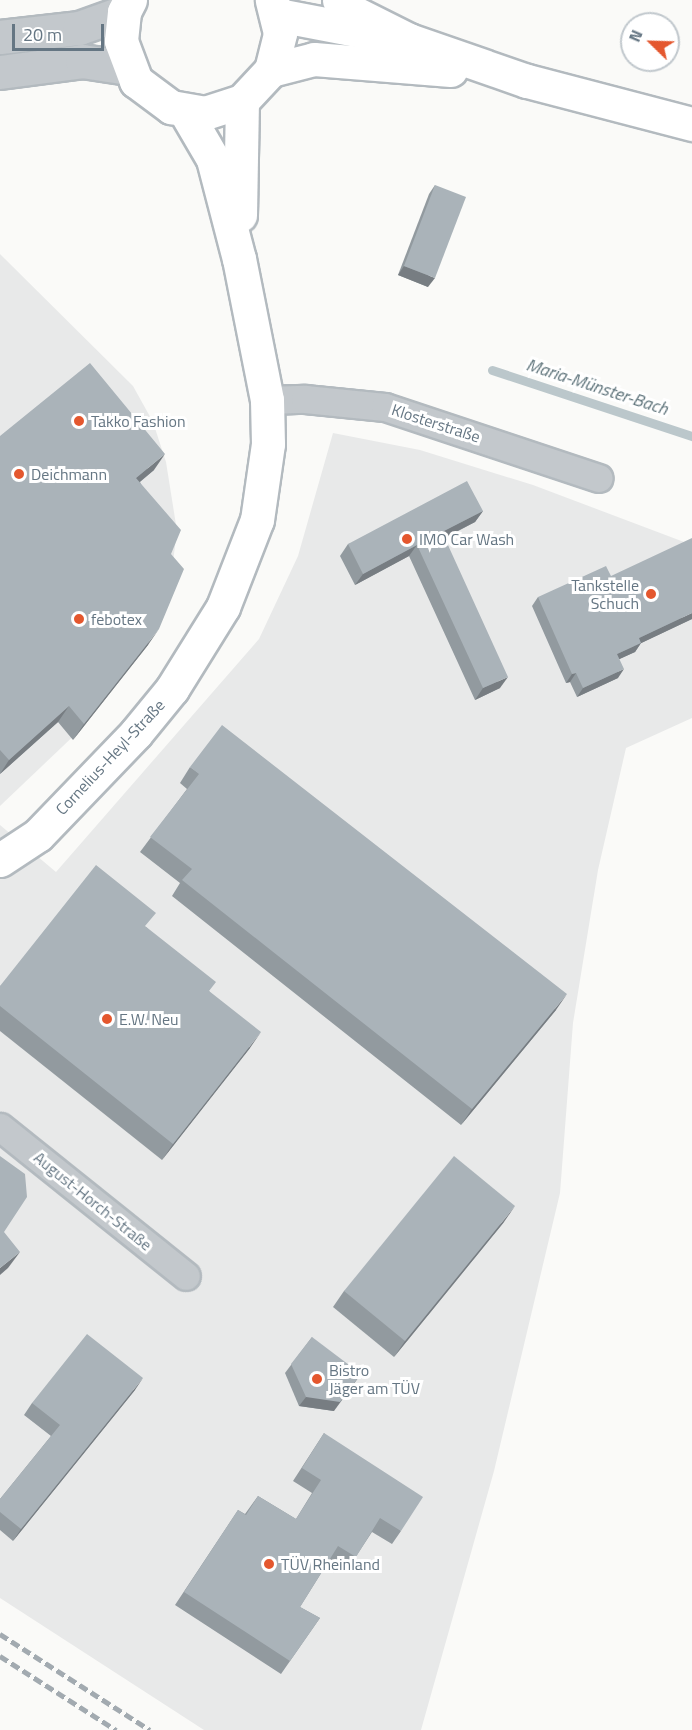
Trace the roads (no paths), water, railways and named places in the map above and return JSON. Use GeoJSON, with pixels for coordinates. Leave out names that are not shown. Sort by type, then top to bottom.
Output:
{"type":"FeatureCollection","features":[{"type":"Feature","properties":{"kind":"main road"},"geometry":{"type":"LineString","coordinates":[[339,0],[353,12],[409,40]]}},
{"type":"Feature","properties":{"kind":"main road"},"geometry":{"type":"LineString","coordinates":[[127,6],[121,41],[129,68],[146,92],[185,111],[205,113],[242,101],[271,70],[280,33],[275,8],[409,40],[527,81],[692,124]]}},
{"type":"Feature","properties":{"kind":"main road"},"geometry":{"type":"LineString","coordinates":[[271,70],[314,59],[359,61],[527,81]]}},
{"type":"Feature","properties":{"kind":"main road","name":"Cornelius-Heyl-Straße"},"geometry":{"type":"LineString","coordinates":[[239,259],[242,101]]}},
{"type":"Feature","properties":{"kind":"main road","name":"Cornelius-Heyl-Straße"},"geometry":{"type":"LineString","coordinates":[[0,860],[38,835],[136,734],[201,647],[243,562],[257,520],[268,444],[267,400],[239,259],[213,159],[185,111]]}},
{"type":"Feature","properties":{"kind":"street"},"geometry":{"type":"LineString","coordinates":[[0,37],[80,28],[127,6]]}},
{"type":"Feature","properties":{"kind":"street"},"geometry":{"type":"LineString","coordinates":[[0,72],[82,61],[129,68]]}},
{"type":"Feature","properties":{"kind":"street","name":"Klosterstraße"},"geometry":{"type":"LineString","coordinates":[[267,400],[316,400],[384,407],[599,478]]}},
{"type":"Feature","properties":{"kind":"street","name":"August-Horch-Straße"},"geometry":{"type":"LineString","coordinates":[[0,1127],[186,1276]]}},
{"type":"Feature","properties":{"kind":"waterway","name":"Maria-Münster-Bach"},"geometry":{"type":"LineString","coordinates":[[492,370],[692,436]]}},
{"type":"Feature","properties":{"kind":"railway"},"geometry":{"type":"LineString","coordinates":[[0,1634],[150,1730]]}},
{"type":"Feature","properties":{"kind":"railway"},"geometry":{"type":"LineString","coordinates":[[0,1656],[116,1730]]}},
{"type":"Feature","properties":{"kind":"place","name":"Takko Fashion"},"geometry":{"type":"Point","coordinates":[79,421]}},
{"type":"Feature","properties":{"kind":"place","name":"Deichmann"},"geometry":{"type":"Point","coordinates":[19,474]}},
{"type":"Feature","properties":{"kind":"place","name":"IMO Car Wash"},"geometry":{"type":"Point","coordinates":[407,539]}},
{"type":"Feature","properties":{"kind":"place","name":"Tankstelle Schuch"},"geometry":{"type":"Point","coordinates":[651,594]}},
{"type":"Feature","properties":{"kind":"place","name":"febotex"},"geometry":{"type":"Point","coordinates":[79,619]}},
{"type":"Feature","properties":{"kind":"place","name":"E.W. Neu"},"geometry":{"type":"Point","coordinates":[107,1019]}},
{"type":"Feature","properties":{"kind":"place","name":"Bistro Jäger am TÜV"},"geometry":{"type":"Point","coordinates":[317,1379]}},
{"type":"Feature","properties":{"kind":"place","name":"TÜV Rheinland"},"geometry":{"type":"Point","coordinates":[269,1564]}}]}
